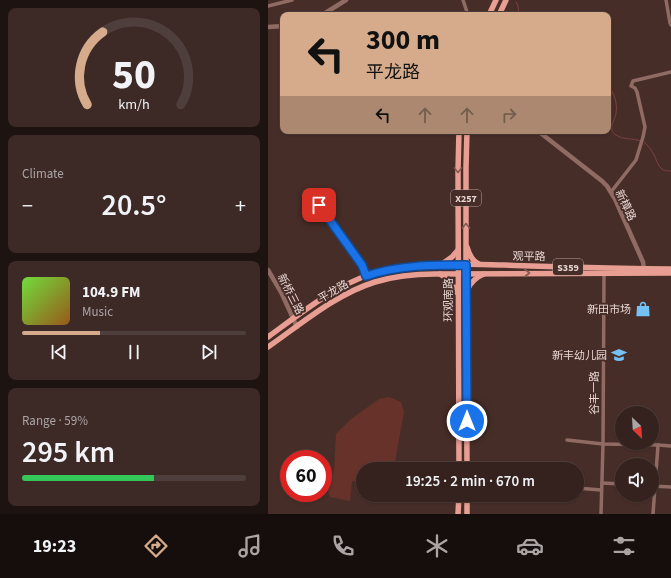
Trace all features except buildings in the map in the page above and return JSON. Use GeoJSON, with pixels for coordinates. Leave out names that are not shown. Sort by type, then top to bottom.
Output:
{"type":"FeatureCollection","features":[{"type":"Feature","properties":{"kind":"main road"},"geometry":{"type":"LineString","coordinates":[[490,12],[496,0]]}},
{"type":"Feature","properties":{"kind":"main road"},"geometry":{"type":"LineString","coordinates":[[500,12],[506,0]]}},
{"type":"Feature","properties":{"kind":"main road","name":"环观南路"},"geometry":{"type":"LineString","coordinates":[[459,134],[459,462]]}},
{"type":"Feature","properties":{"kind":"main road","name":"环观南路"},"geometry":{"type":"LineString","coordinates":[[467,134],[467,462]]}},
{"type":"Feature","properties":{"kind":"main road"},"geometry":{"type":"LineString","coordinates":[[466,243],[470,255],[475,262],[481,265]]}},
{"type":"Feature","properties":{"kind":"main road"},"geometry":{"type":"LineString","coordinates":[[438,265],[450,259],[458,250]]}},
{"type":"Feature","properties":{"kind":"main road","name":"平龙路"},"geometry":{"type":"LineString","coordinates":[[268,337],[320,300],[338,289],[366,276],[394,268],[423,265],[458,265]]}},
{"type":"Feature","properties":{"kind":"main road","name":"观平路"},"geometry":{"type":"LineString","coordinates":[[458,265],[671,269]]}},
{"type":"Feature","properties":{"kind":"main road","name":"观平路"},"geometry":{"type":"LineString","coordinates":[[466,273],[671,273]]}},
{"type":"Feature","properties":{"kind":"main road","name":"平龙路"},"geometry":{"type":"LineString","coordinates":[[268,347],[334,301],[363,286],[374,282],[416,274],[466,273]]}},
{"type":"Feature","properties":{"kind":"main road"},"geometry":{"type":"LineString","coordinates":[[466,294],[473,280],[488,273]]}},
{"type":"Feature","properties":{"kind":"main road"},"geometry":{"type":"LineString","coordinates":[[436,274],[443,276],[449,281],[458,297]]}},
{"type":"Feature","properties":{"kind":"main road"},"geometry":{"type":"LineString","coordinates":[[458,514],[459,502]]}},
{"type":"Feature","properties":{"kind":"main road"},"geometry":{"type":"LineString","coordinates":[[467,502],[467,514]]}},
{"type":"Feature","properties":{"kind":"street"},"geometry":{"type":"LineString","coordinates":[[268,6],[292,0]]}},
{"type":"Feature","properties":{"kind":"street"},"geometry":{"type":"LineString","coordinates":[[327,12],[346,0]]}},
{"type":"Feature","properties":{"kind":"street"},"geometry":{"type":"LineString","coordinates":[[463,0],[467,12]]}},
{"type":"Feature","properties":{"kind":"street"},"geometry":{"type":"LineString","coordinates":[[666,0],[671,25]]}},
{"type":"Feature","properties":{"kind":"street"},"geometry":{"type":"LineString","coordinates":[[268,26],[280,26]]}},
{"type":"Feature","properties":{"kind":"street"},"geometry":{"type":"LineString","coordinates":[[611,192],[636,160],[645,128],[637,92],[632,86],[633,81],[671,72]]}},
{"type":"Feature","properties":{"kind":"street","name":"新樟路"},"geometry":{"type":"LineString","coordinates":[[542,134],[602,181],[611,192],[643,262],[644,269]]}},
{"type":"Feature","properties":{"kind":"street"},"geometry":{"type":"LineString","coordinates":[[319,205],[362,265],[366,276]]}},
{"type":"Feature","properties":{"kind":"street","name":"新桥三路"},"geometry":{"type":"LineString","coordinates":[[268,270],[281,292],[297,326]]}},
{"type":"Feature","properties":{"kind":"street","name":"谷丰一路"},"geometry":{"type":"LineString","coordinates":[[601,514],[604,273]]}},
{"type":"Feature","properties":{"kind":"street"},"geometry":{"type":"LineString","coordinates":[[567,440],[615,444]]}},
{"type":"Feature","properties":{"kind":"street"},"geometry":{"type":"LineString","coordinates":[[659,445],[671,446]]}},
{"type":"Feature","properties":{"kind":"street"},"geometry":{"type":"LineString","coordinates":[[602,483],[615,484]]}},
{"type":"Feature","properties":{"kind":"street"},"geometry":{"type":"LineString","coordinates":[[659,486],[671,487]]}},
{"type":"Feature","properties":{"kind":"street"},"geometry":{"type":"LineString","coordinates":[[584,489],[601,490]]}},
{"type":"Feature","properties":{"kind":"street"},"geometry":{"type":"LineString","coordinates":[[653,502],[653,514]]}},
{"type":"Feature","properties":{"kind":"shaded area"},"geometry":{"type":"Polygon","coordinates":[[[389,397],[401,402],[404,412],[395,462],[356,462],[356,481],[352,481],[350,501],[332,497],[332,478],[334,471],[336,434],[351,419],[379,399],[389,397]]]}},
{"type":"Feature","properties":{"kind":"waterway"},"geometry":{"type":"LineString","coordinates":[[516,2],[519,12]]}},
{"type":"Feature","properties":{"kind":"waterway"},"geometry":{"type":"LineString","coordinates":[[611,90],[616,102],[616,113],[612,125],[613,133],[622,138],[641,141]]}},
{"type":"Feature","properties":{"kind":"waterway"},"geometry":{"type":"LineString","coordinates":[[644,142],[652,151],[661,168],[665,171],[671,171]]}},
{"type":"Feature","properties":{"kind":"place","name":"新田市场"},"geometry":{"type":"Point","coordinates":[643,309]}},
{"type":"Feature","properties":{"kind":"place","name":"新丰幼儿园"},"geometry":{"type":"Point","coordinates":[619,355]}},
{"type":"Feature","properties":{"kind":"route"},"geometry":{"type":"LineString","coordinates":[[319,205],[362,265],[366,276],[385,270],[403,267],[423,265],[466,265],[467,421]]}}]}
